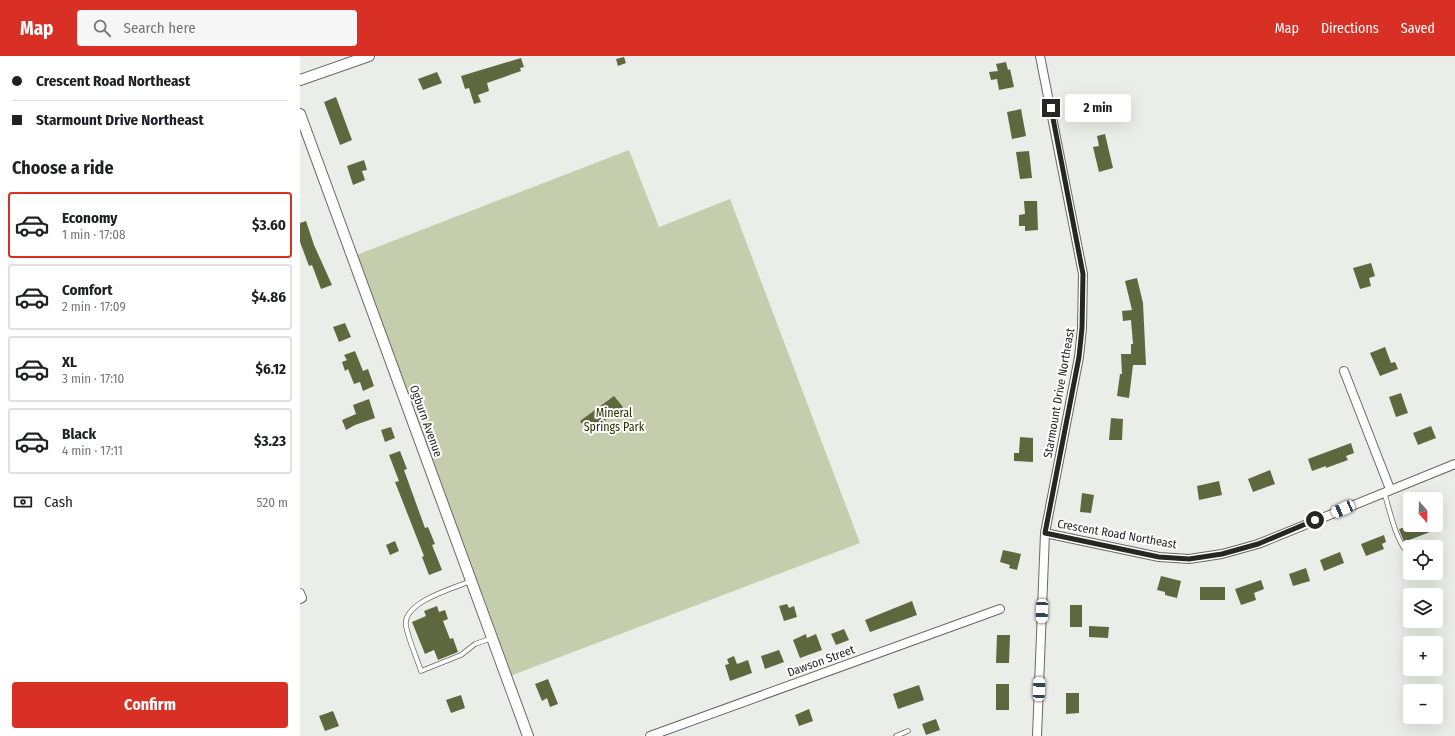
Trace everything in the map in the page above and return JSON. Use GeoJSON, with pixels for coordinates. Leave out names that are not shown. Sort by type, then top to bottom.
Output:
{"type":"FeatureCollection","features":[{"type":"Feature","properties":{"kind":"street"},"geometry":{"type":"LineString","coordinates":[[300,80],[369,56]]}},
{"type":"Feature","properties":{"kind":"street","name":"Starmount Drive Northeast"},"geometry":{"type":"LineString","coordinates":[[1037,736],[1045,533],[1079,357],[1084,290],[1083,274],[1040,56]]}},
{"type":"Feature","properties":{"kind":"street","name":"Ogburn Avenue"},"geometry":{"type":"LineString","coordinates":[[300,114],[528,736]]}},
{"type":"Feature","properties":{"kind":"street"},"geometry":{"type":"LineString","coordinates":[[1344,371],[1387,491]]}},
{"type":"Feature","properties":{"kind":"street","name":"Crescent Road Northeast"},"geometry":{"type":"LineString","coordinates":[[1045,533],[1159,557],[1189,559],[1222,554],[1258,544],[1455,464]]}},
{"type":"Feature","properties":{"kind":"street"},"geometry":{"type":"LineString","coordinates":[[300,593],[302,598],[300,599]]}},
{"type":"Feature","properties":{"kind":"street","name":"Dawson Street"},"geometry":{"type":"LineString","coordinates":[[650,736],[1000,609]]}},
{"type":"Feature","properties":{"kind":"lane"},"geometry":{"type":"LineString","coordinates":[[1387,491],[1399,538],[1403,546]]}},
{"type":"Feature","properties":{"kind":"lane"},"geometry":{"type":"LineString","coordinates":[[472,581],[426,599],[416,606],[407,617],[406,626],[421,670],[462,655],[475,644],[492,637]]}},
{"type":"Feature","properties":{"kind":"lane"},"geometry":{"type":"LineString","coordinates":[[896,736],[908,731]]}},
{"type":"Feature","properties":{"kind":"green space","name":"Mineral Springs Park"},"geometry":{"type":"Polygon","coordinates":[[[629,150],[659,227],[730,199],[860,543],[510,676],[354,256],[629,150]]]}},
{"type":"Feature","properties":{"kind":"building"},"geometry":{"type":"Polygon","coordinates":[[[624,57],[626,63],[618,66],[616,59],[624,57]]]}},
{"type":"Feature","properties":{"kind":"building"},"geometry":{"type":"Polygon","coordinates":[[[521,58],[524,67],[520,68],[521,71],[487,83],[489,91],[478,95],[481,102],[474,104],[469,88],[465,89],[461,76],[521,58]]]}},
{"type":"Feature","properties":{"kind":"building"},"geometry":{"type":"Polygon","coordinates":[[[1006,62],[1008,70],[1010,69],[1014,87],[999,90],[997,79],[991,80],[989,72],[998,71],[996,64],[1006,62]]]}},
{"type":"Feature","properties":{"kind":"building"},"geometry":{"type":"Polygon","coordinates":[[[437,72],[442,83],[423,90],[418,79],[437,72]]]}},
{"type":"Feature","properties":{"kind":"building"},"geometry":{"type":"Polygon","coordinates":[[[336,97],[352,140],[340,145],[324,102],[336,97]]]}},
{"type":"Feature","properties":{"kind":"building"},"geometry":{"type":"Polygon","coordinates":[[[1021,109],[1026,136],[1012,139],[1007,112],[1021,109]]]}},
{"type":"Feature","properties":{"kind":"building"},"geometry":{"type":"Polygon","coordinates":[[[1105,134],[1113,168],[1099,172],[1093,147],[1099,146],[1097,136],[1105,134]]]}},
{"type":"Feature","properties":{"kind":"building"},"geometry":{"type":"Polygon","coordinates":[[[1029,151],[1032,178],[1020,179],[1016,152],[1029,151]]]}},
{"type":"Feature","properties":{"kind":"building"},"geometry":{"type":"Polygon","coordinates":[[[364,160],[367,170],[362,171],[365,180],[353,185],[347,166],[364,160]]]}},
{"type":"Feature","properties":{"kind":"building"},"geometry":{"type":"Polygon","coordinates":[[[1024,201],[1037,201],[1038,230],[1025,231],[1025,226],[1019,226],[1019,215],[1025,214],[1024,201]]]}},
{"type":"Feature","properties":{"kind":"building"},"geometry":{"type":"Polygon","coordinates":[[[306,221],[314,245],[332,285],[321,289],[312,265],[309,266],[300,242],[300,223],[306,221]]]}},
{"type":"Feature","properties":{"kind":"building"},"geometry":{"type":"Polygon","coordinates":[[[1371,263],[1375,276],[1369,278],[1371,286],[1360,289],[1353,268],[1371,263]]]}},
{"type":"Feature","properties":{"kind":"building"},"geometry":{"type":"Polygon","coordinates":[[[1137,278],[1143,303],[1146,365],[1133,365],[1129,398],[1117,396],[1120,374],[1122,374],[1121,354],[1131,354],[1131,344],[1133,344],[1131,320],[1123,321],[1122,311],[1132,310],[1125,281],[1137,278]]]}},
{"type":"Feature","properties":{"kind":"building"},"geometry":{"type":"Polygon","coordinates":[[[345,323],[351,337],[339,342],[333,327],[345,323]]]}},
{"type":"Feature","properties":{"kind":"building"},"geometry":{"type":"Polygon","coordinates":[[[1385,347],[1391,363],[1395,362],[1398,369],[1380,376],[1370,353],[1385,347]]]}},
{"type":"Feature","properties":{"kind":"building"},"geometry":{"type":"Polygon","coordinates":[[[355,351],[363,371],[368,369],[374,386],[363,391],[360,382],[354,384],[348,369],[345,371],[342,362],[347,360],[344,355],[355,351]]]}},
{"type":"Feature","properties":{"kind":"building"},"geometry":{"type":"Polygon","coordinates":[[[1401,393],[1408,413],[1396,417],[1389,397],[1401,393]]]}},
{"type":"Feature","properties":{"kind":"building"},"geometry":{"type":"Polygon","coordinates":[[[614,396],[623,407],[588,433],[580,421],[614,396]]]}},
{"type":"Feature","properties":{"kind":"building"},"geometry":{"type":"Polygon","coordinates":[[[369,399],[375,418],[346,430],[342,420],[356,414],[353,405],[369,399]]]}},
{"type":"Feature","properties":{"kind":"building"},"geometry":{"type":"Polygon","coordinates":[[[1111,418],[1123,419],[1122,440],[1109,440],[1111,418]]]}},
{"type":"Feature","properties":{"kind":"building"},"geometry":{"type":"Polygon","coordinates":[[[1431,426],[1436,438],[1418,445],[1413,433],[1431,426]]]}},
{"type":"Feature","properties":{"kind":"building"},"geometry":{"type":"Polygon","coordinates":[[[391,427],[395,438],[385,442],[381,430],[391,427]]]}},
{"type":"Feature","properties":{"kind":"building"},"geometry":{"type":"Polygon","coordinates":[[[1020,437],[1033,438],[1033,462],[1014,461],[1014,453],[1019,453],[1020,437]]]}},
{"type":"Feature","properties":{"kind":"building"},"geometry":{"type":"Polygon","coordinates":[[[1351,443],[1354,453],[1346,456],[1348,460],[1326,468],[1326,466],[1312,471],[1308,459],[1351,443]]]}},
{"type":"Feature","properties":{"kind":"building"},"geometry":{"type":"Polygon","coordinates":[[[400,451],[407,469],[404,470],[425,528],[428,527],[435,544],[432,545],[442,570],[429,575],[422,557],[424,556],[395,482],[399,481],[389,455],[400,451]]]}},
{"type":"Feature","properties":{"kind":"building"},"geometry":{"type":"Polygon","coordinates":[[[1270,470],[1275,484],[1253,492],[1248,479],[1270,470]]]}},
{"type":"Feature","properties":{"kind":"building"},"geometry":{"type":"Polygon","coordinates":[[[1219,481],[1222,495],[1199,500],[1197,486],[1219,481]]]}},
{"type":"Feature","properties":{"kind":"building"},"geometry":{"type":"Polygon","coordinates":[[[1082,493],[1094,495],[1091,513],[1080,512],[1082,493]]]}},
{"type":"Feature","properties":{"kind":"building"},"geometry":{"type":"Polygon","coordinates":[[[1403,528],[1403,532],[1430,532],[1409,540],[1403,540],[1399,529],[1403,528]]]}},
{"type":"Feature","properties":{"kind":"building"},"geometry":{"type":"Polygon","coordinates":[[[1384,535],[1386,542],[1382,544],[1384,549],[1366,556],[1361,544],[1384,535]]]}},
{"type":"Feature","properties":{"kind":"building"},"geometry":{"type":"Polygon","coordinates":[[[395,541],[399,551],[390,555],[386,545],[395,541]]]}},
{"type":"Feature","properties":{"kind":"building"},"geometry":{"type":"Polygon","coordinates":[[[1003,550],[1021,554],[1017,570],[1009,568],[1010,565],[1000,562],[1003,550]]]}},
{"type":"Feature","properties":{"kind":"building"},"geometry":{"type":"Polygon","coordinates":[[[1340,552],[1344,563],[1324,571],[1320,560],[1340,552]]]}},
{"type":"Feature","properties":{"kind":"building"},"geometry":{"type":"Polygon","coordinates":[[[1306,568],[1310,581],[1293,586],[1289,574],[1306,568]]]}},
{"type":"Feature","properties":{"kind":"building"},"geometry":{"type":"Polygon","coordinates":[[[1161,576],[1181,581],[1177,598],[1165,595],[1165,592],[1157,590],[1161,576]]]}},
{"type":"Feature","properties":{"kind":"building"},"geometry":{"type":"Polygon","coordinates":[[[1261,580],[1264,589],[1254,593],[1256,600],[1241,605],[1235,589],[1261,580]]]}},
{"type":"Feature","properties":{"kind":"building"},"geometry":{"type":"Polygon","coordinates":[[[1200,587],[1225,587],[1225,600],[1200,600],[1200,587]]]}},
{"type":"Feature","properties":{"kind":"building"},"geometry":{"type":"Polygon","coordinates":[[[912,601],[917,615],[870,632],[865,620],[912,601]]]}},
{"type":"Feature","properties":{"kind":"building"},"geometry":{"type":"Polygon","coordinates":[[[787,604],[789,608],[794,606],[797,617],[784,621],[779,606],[787,604]]]}},
{"type":"Feature","properties":{"kind":"building"},"geometry":{"type":"Polygon","coordinates":[[[1070,605],[1082,605],[1082,627],[1070,627],[1070,605]]]}},
{"type":"Feature","properties":{"kind":"building"},"geometry":{"type":"Polygon","coordinates":[[[437,606],[439,612],[445,610],[448,619],[443,621],[450,639],[453,638],[458,652],[438,660],[434,650],[425,654],[412,622],[426,616],[424,611],[437,606]]]}},
{"type":"Feature","properties":{"kind":"building"},"geometry":{"type":"Polygon","coordinates":[[[1089,626],[1109,627],[1108,638],[1089,637],[1089,626]]]}},
{"type":"Feature","properties":{"kind":"building"},"geometry":{"type":"Polygon","coordinates":[[[844,629],[849,640],[836,645],[831,634],[844,629]]]}},
{"type":"Feature","properties":{"kind":"building"},"geometry":{"type":"Polygon","coordinates":[[[806,634],[807,638],[816,634],[822,650],[800,658],[793,640],[806,634]]]}},
{"type":"Feature","properties":{"kind":"building"},"geometry":{"type":"Polygon","coordinates":[[[997,635],[1010,635],[1009,663],[996,663],[997,635]]]}},
{"type":"Feature","properties":{"kind":"building"},"geometry":{"type":"Polygon","coordinates":[[[779,650],[784,662],[765,669],[761,656],[779,650]]]}},
{"type":"Feature","properties":{"kind":"building"},"geometry":{"type":"Polygon","coordinates":[[[734,656],[737,664],[748,660],[752,673],[730,681],[725,665],[729,664],[727,659],[734,656]]]}},
{"type":"Feature","properties":{"kind":"building"},"geometry":{"type":"Polygon","coordinates":[[[548,679],[558,704],[550,707],[547,698],[542,701],[535,684],[548,679]]]}},
{"type":"Feature","properties":{"kind":"building"},"geometry":{"type":"Polygon","coordinates":[[[996,684],[1009,684],[1009,710],[996,710],[996,684]]]}},
{"type":"Feature","properties":{"kind":"building"},"geometry":{"type":"Polygon","coordinates":[[[919,685],[924,700],[898,709],[893,694],[919,685]]]}},
{"type":"Feature","properties":{"kind":"building"},"geometry":{"type":"Polygon","coordinates":[[[1066,693],[1079,693],[1079,713],[1066,714],[1066,693]]]}},
{"type":"Feature","properties":{"kind":"building"},"geometry":{"type":"Polygon","coordinates":[[[461,695],[465,708],[451,713],[446,700],[461,695]]]}},
{"type":"Feature","properties":{"kind":"building"},"geometry":{"type":"Polygon","coordinates":[[[809,709],[813,721],[799,726],[795,715],[809,709]]]}},
{"type":"Feature","properties":{"kind":"building"},"geometry":{"type":"Polygon","coordinates":[[[333,711],[339,726],[325,731],[319,716],[333,711]]]}},
{"type":"Feature","properties":{"kind":"building"},"geometry":{"type":"Polygon","coordinates":[[[936,719],[940,730],[926,735],[922,724],[936,719]]]}},
{"type":"Feature","properties":{"kind":"route"},"geometry":{"type":"LineString","coordinates":[[1051,108],[1083,274],[1084,290],[1079,357],[1045,533],[1159,557],[1189,559],[1222,554],[1258,544],[1315,520]]}}]}
